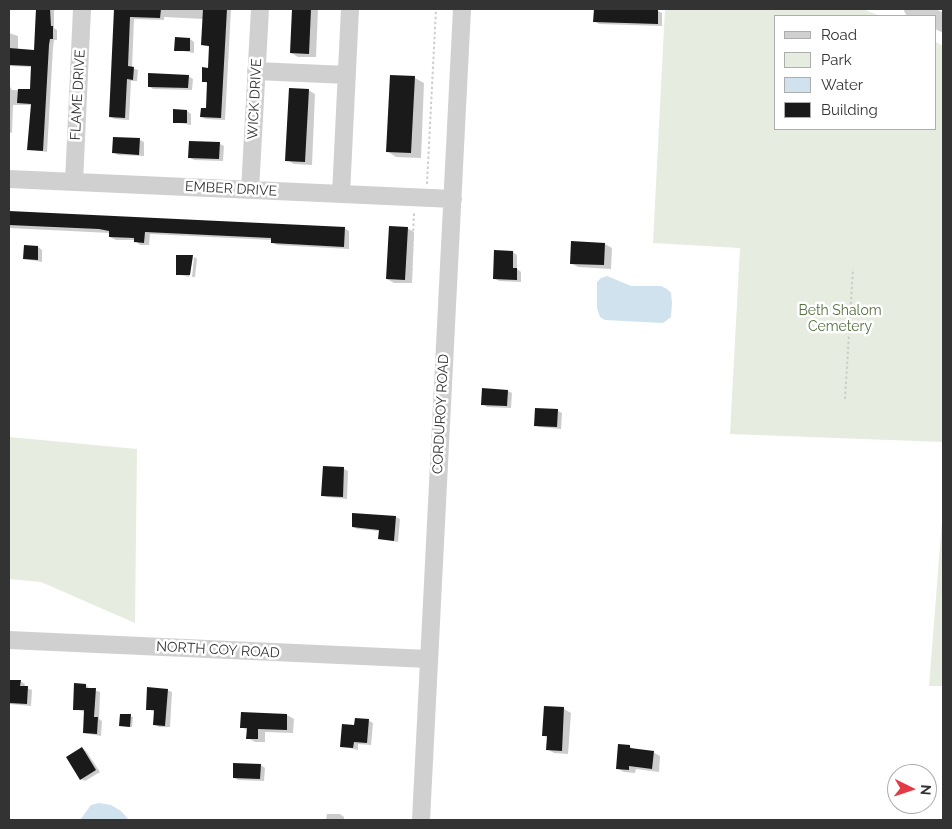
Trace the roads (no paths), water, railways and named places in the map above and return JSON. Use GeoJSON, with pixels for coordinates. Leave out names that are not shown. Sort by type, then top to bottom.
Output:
{"type":"FeatureCollection","features":[{"type":"Feature","properties":{"kind":"street","name":"FLAME DRIVE"},"geometry":{"type":"LineString","coordinates":[[74,182],[82,9]]}},
{"type":"Feature","properties":{"kind":"street","name":"WICK DRIVE"},"geometry":{"type":"LineString","coordinates":[[250,190],[260,9]]}},
{"type":"Feature","properties":{"kind":"street"},"geometry":{"type":"LineString","coordinates":[[341,194],[350,9]]}},
{"type":"Feature","properties":{"kind":"street","name":"CORDUROY ROAD"},"geometry":{"type":"LineString","coordinates":[[421,820],[462,9]]}},
{"type":"Feature","properties":{"kind":"street"},"geometry":{"type":"LineString","coordinates":[[913,9],[927,15]]}},
{"type":"Feature","properties":{"kind":"street"},"geometry":{"type":"LineString","coordinates":[[256,71],[347,75]]}},
{"type":"Feature","properties":{"kind":"street","name":"EMBER DRIVE"},"geometry":{"type":"LineString","coordinates":[[9,179],[453,199]]}},
{"type":"Feature","properties":{"kind":"street","name":"NORTH COY ROAD"},"geometry":{"type":"LineString","coordinates":[[9,640],[428,659]]}},
{"type":"Feature","properties":{"kind":"water"},"geometry":{"type":"Polygon","coordinates":[[[607,276],[631,286],[661,286],[667,289],[671,293],[671,317],[663,323],[605,320],[600,317],[597,308],[597,282],[607,276]]]}},
{"type":"Feature","properties":{"kind":"water"},"geometry":{"type":"Polygon","coordinates":[[[99,803],[111,805],[121,811],[129,820],[80,820],[91,805],[99,803]]]}},
{"type":"Feature","properties":{"kind":"park label","name":"Beth Shalom Cemetery"},"geometry":{"type":"Point","coordinates":[840,320]}}]}
